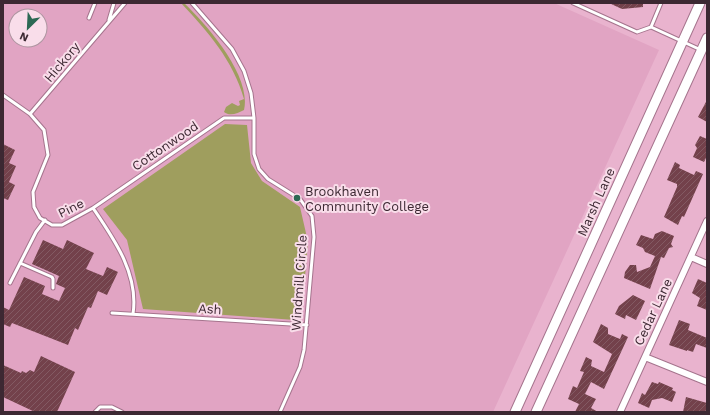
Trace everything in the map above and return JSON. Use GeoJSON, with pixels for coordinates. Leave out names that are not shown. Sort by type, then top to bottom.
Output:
{"type":"FeatureCollection","features":[{"type":"Feature","properties":{"kind":"main road","name":"Marsh Lane"},"geometry":{"type":"LineString","coordinates":[[515,412],[700,3]]}},
{"type":"Feature","properties":{"kind":"main road"},"geometry":{"type":"LineString","coordinates":[[536,412],[707,38]]}},
{"type":"Feature","properties":{"kind":"street","name":"Cedar Lane"},"geometry":{"type":"LineString","coordinates":[[620,412],[707,221]]}},
{"type":"Feature","properties":{"kind":"street"},"geometry":{"type":"LineString","coordinates":[[691,257],[707,264]]}},
{"type":"Feature","properties":{"kind":"street"},"geometry":{"type":"LineString","coordinates":[[645,357],[707,382]]}},
{"type":"Feature","properties":{"kind":"lane"},"geometry":{"type":"LineString","coordinates":[[89,18],[95,3]]}},
{"type":"Feature","properties":{"kind":"lane","name":"Hickory"},"geometry":{"type":"LineString","coordinates":[[109,22],[114,3]]}},
{"type":"Feature","properties":{"kind":"lane","name":"Hickory"},"geometry":{"type":"LineString","coordinates":[[30,114],[125,3]]}},
{"type":"Feature","properties":{"kind":"lane","name":"Windmill Circle"},"geometry":{"type":"LineString","coordinates":[[192,3],[213,26],[235,55],[244,71],[251,93],[254,118],[254,154],[259,169],[268,179],[300,199],[312,216],[314,237],[304,350],[300,367],[280,412]]}},
{"type":"Feature","properties":{"kind":"lane"},"geometry":{"type":"LineString","coordinates":[[573,3],[637,32],[650,27],[661,3]]}},
{"type":"Feature","properties":{"kind":"lane"},"geometry":{"type":"LineString","coordinates":[[650,27],[701,50]]}},
{"type":"Feature","properties":{"kind":"lane","name":"Pine"},"geometry":{"type":"LineString","coordinates":[[3,95],[30,114],[44,130],[48,147],[48,156],[33,192],[34,207],[40,218],[52,225],[62,226],[93,208],[119,245],[135,291],[134,314]]}},
{"type":"Feature","properties":{"kind":"lane","name":"Cottonwood"},"geometry":{"type":"LineString","coordinates":[[93,208],[224,118],[254,118]]}},
{"type":"Feature","properties":{"kind":"lane"},"geometry":{"type":"LineString","coordinates":[[10,283],[44,220]]}},
{"type":"Feature","properties":{"kind":"lane"},"geometry":{"type":"LineString","coordinates":[[20,263],[52,277],[54,284],[53,288]]}},
{"type":"Feature","properties":{"kind":"lane","name":"Ash"},"geometry":{"type":"LineString","coordinates":[[112,313],[307,325]]}},
{"type":"Feature","properties":{"kind":"lane"},"geometry":{"type":"LineString","coordinates":[[95,412],[100,407],[112,407],[122,412]]}},
{"type":"Feature","properties":{"kind":"shaded area","name":"Brookhaven Community College"},"geometry":{"type":"Polygon","coordinates":[[[3,3],[554,3],[659,50],[493,412],[3,412],[3,3]]]}},
{"type":"Feature","properties":{"kind":"shaded area"},"geometry":{"type":"Polygon","coordinates":[[[181,3],[184,3],[204,24],[226,52],[235,67],[245,97],[244,110],[231,114],[224,112],[226,107],[232,103],[238,106],[240,105],[239,101],[244,99],[239,85],[218,47],[181,3]]]}},
{"type":"Feature","properties":{"kind":"shaded area"},"geometry":{"type":"Polygon","coordinates":[[[225,124],[247,125],[251,163],[262,181],[300,207],[308,242],[302,311],[295,320],[143,309],[127,240],[103,209],[225,124]]]}},
{"type":"Feature","properties":{"kind":"building"},"geometry":{"type":"Polygon","coordinates":[[[609,3],[643,3],[643,7],[622,9],[609,3]]]}},
{"type":"Feature","properties":{"kind":"building"},"geometry":{"type":"Polygon","coordinates":[[[707,100],[707,122],[698,117],[707,100]]]}},
{"type":"Feature","properties":{"kind":"building"},"geometry":{"type":"Polygon","coordinates":[[[700,136],[707,139],[707,156],[704,162],[693,157],[697,148],[695,145],[700,136]]]}},
{"type":"Feature","properties":{"kind":"building"},"geometry":{"type":"Polygon","coordinates":[[[3,144],[15,150],[9,163],[16,166],[9,182],[15,185],[8,200],[3,198],[3,144]]]}},
{"type":"Feature","properties":{"kind":"building"},"geometry":{"type":"Polygon","coordinates":[[[675,162],[680,165],[679,168],[694,175],[696,171],[703,174],[684,217],[682,216],[678,225],[664,217],[677,187],[677,184],[667,180],[675,162]]]}},
{"type":"Feature","properties":{"kind":"building"},"geometry":{"type":"Polygon","coordinates":[[[662,231],[674,236],[671,244],[673,247],[669,248],[664,258],[661,257],[650,289],[624,278],[625,272],[630,265],[636,265],[637,272],[650,267],[655,256],[645,252],[643,248],[636,245],[641,235],[653,239],[655,234],[662,231]]]}},
{"type":"Feature","properties":{"kind":"building"},"geometry":{"type":"Polygon","coordinates":[[[43,240],[63,249],[67,240],[94,253],[86,269],[103,276],[107,267],[118,272],[107,295],[98,291],[91,308],[88,307],[78,330],[75,328],[68,345],[12,323],[10,327],[3,324],[3,307],[9,310],[24,277],[45,286],[42,294],[59,301],[65,288],[56,284],[59,276],[32,264],[43,240]]]}},
{"type":"Feature","properties":{"kind":"building"},"geometry":{"type":"Polygon","coordinates":[[[698,279],[707,283],[707,310],[697,306],[700,298],[692,293],[698,279]]]}},
{"type":"Feature","properties":{"kind":"building"},"geometry":{"type":"Polygon","coordinates":[[[633,295],[645,301],[636,320],[626,315],[625,319],[615,314],[619,306],[633,295]]]}},
{"type":"Feature","properties":{"kind":"building"},"geometry":{"type":"Polygon","coordinates":[[[679,320],[690,324],[688,330],[707,338],[707,348],[696,344],[693,352],[669,345],[679,320]]]}},
{"type":"Feature","properties":{"kind":"building"},"geometry":{"type":"Polygon","coordinates":[[[601,324],[608,328],[608,334],[620,339],[622,334],[628,337],[604,389],[591,382],[585,394],[596,399],[591,408],[598,412],[575,412],[579,404],[568,399],[573,386],[577,388],[584,372],[580,371],[586,357],[592,360],[591,366],[604,372],[612,354],[593,342],[601,324]]]}},
{"type":"Feature","properties":{"kind":"building"},"geometry":{"type":"Polygon","coordinates":[[[41,356],[75,372],[57,412],[35,412],[3,397],[3,365],[21,373],[22,371],[26,373],[30,370],[34,372],[41,356]]]}},
{"type":"Feature","properties":{"kind":"building"},"geometry":{"type":"Polygon","coordinates":[[[652,382],[658,384],[659,382],[673,388],[672,390],[676,392],[672,402],[662,398],[652,400],[649,408],[638,403],[642,393],[645,395],[652,382]]]}},
{"type":"Feature","properties":{"kind":"building"},"geometry":{"type":"Polygon","coordinates":[[[686,397],[707,403],[707,412],[683,412],[686,397]]]}},
{"type":"Feature","properties":{"kind":"place","name":"Brookhaven Community College"},"geometry":{"type":"Point","coordinates":[297,198]}}]}
